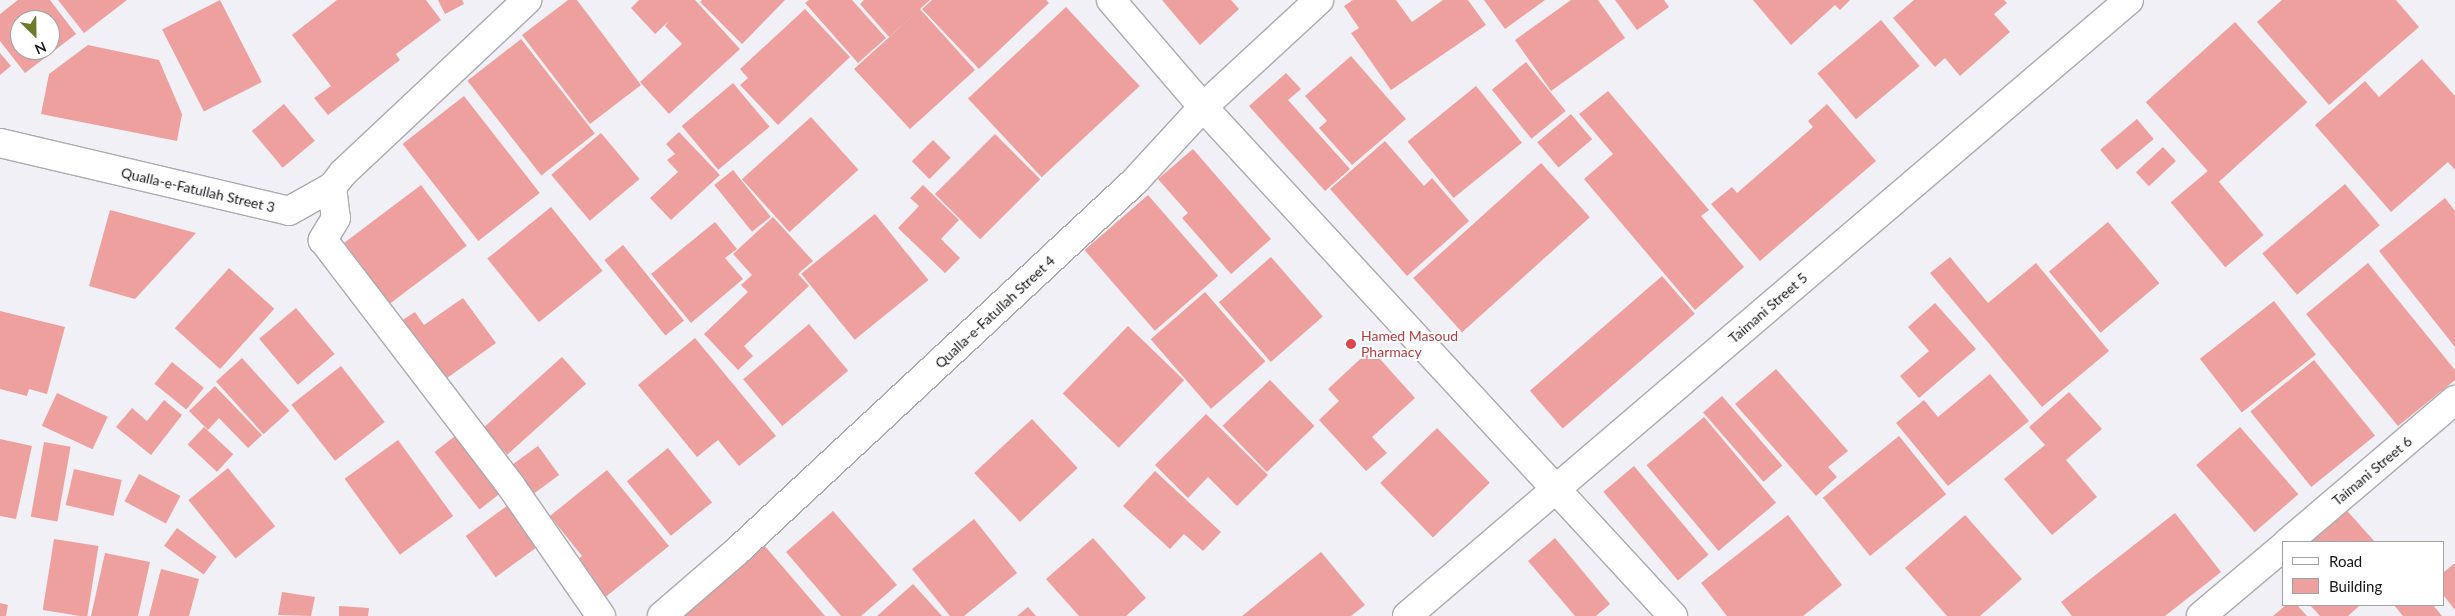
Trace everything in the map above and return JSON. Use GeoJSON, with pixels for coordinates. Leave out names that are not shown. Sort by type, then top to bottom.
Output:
{"type":"FeatureCollection","features":[{"type":"Feature","properties":{"kind":"street","name":"Qualla-e-Fatullah Street 3"},"geometry":{"type":"LineString","coordinates":[[0,143],[289,211],[332,188],[343,173],[527,0]]}},
{"type":"Feature","properties":{"kind":"street"},"geometry":{"type":"LineString","coordinates":[[1111,0],[1203,107],[1674,616]]}},
{"type":"Feature","properties":{"kind":"street","name":"Qualla-e-Fatullah Street 4"},"geometry":{"type":"LineString","coordinates":[[662,616],[735,553],[1135,182],[1203,107],[1318,0]]}},
{"type":"Feature","properties":{"kind":"street","name":"Taimani Street 5"},"geometry":{"type":"LineString","coordinates":[[1407,616],[1557,490],[2129,0]]}},
{"type":"Feature","properties":{"kind":"street"},"geometry":{"type":"LineString","coordinates":[[332,188],[336,218],[323,240],[511,486],[601,616]]}},
{"type":"Feature","properties":{"kind":"street","name":"Taimani Street 6"},"geometry":{"type":"LineString","coordinates":[[2289,541],[2455,400]]}},
{"type":"Feature","properties":{"kind":"street"},"geometry":{"type":"LineString","coordinates":[[2202,616],[2282,548]]}},
{"type":"Feature","properties":{"kind":"building"},"geometry":{"type":"Polygon","coordinates":[[[18,0],[50,0],[58,10],[10,10],[10,54],[0,41],[0,14],[18,0]]]}},
{"type":"Feature","properties":{"kind":"building"},"geometry":{"type":"Polygon","coordinates":[[[58,0],[127,0],[84,33],[58,0]]]}},
{"type":"Feature","properties":{"kind":"building"},"geometry":{"type":"Polygon","coordinates":[[[220,0],[262,82],[204,111],[162,30],[220,0]]]}},
{"type":"Feature","properties":{"kind":"building"},"geometry":{"type":"Polygon","coordinates":[[[337,0],[426,0],[441,20],[396,54],[400,60],[328,115],[314,98],[331,86],[292,35],[337,0]]]}},
{"type":"Feature","properties":{"kind":"building"},"geometry":{"type":"Polygon","coordinates":[[[438,0],[462,0],[464,4],[445,14],[438,0]]]}},
{"type":"Feature","properties":{"kind":"building"},"geometry":{"type":"Polygon","coordinates":[[[568,0],[577,0],[641,85],[590,124],[522,35],[568,0]]]}},
{"type":"Feature","properties":{"kind":"building"},"geometry":{"type":"Polygon","coordinates":[[[639,0],[695,0],[740,49],[669,114],[640,82],[682,44],[665,26],[669,21],[655,34],[631,8],[639,0]]]}},
{"type":"Feature","properties":{"kind":"building"},"geometry":{"type":"Polygon","coordinates":[[[702,0],[785,0],[742,44],[700,2],[702,0]]]}},
{"type":"Feature","properties":{"kind":"building"},"geometry":{"type":"Polygon","coordinates":[[[809,0],[852,0],[886,38],[858,63],[805,3],[809,0]]]}},
{"type":"Feature","properties":{"kind":"building"},"geometry":{"type":"Polygon","coordinates":[[[864,0],[930,0],[920,9],[975,70],[910,129],[854,69],[917,12],[889,37],[860,4],[864,0]]]}},
{"type":"Feature","properties":{"kind":"building"},"geometry":{"type":"Polygon","coordinates":[[[932,0],[1046,0],[1049,3],[979,69],[922,9],[932,0]]]}},
{"type":"Feature","properties":{"kind":"building"},"geometry":{"type":"Polygon","coordinates":[[[1162,0],[1231,0],[1239,9],[1200,45],[1162,0]]]}},
{"type":"Feature","properties":{"kind":"building"},"geometry":{"type":"Polygon","coordinates":[[[1353,0],[1396,0],[1412,22],[1443,0],[1468,0],[1486,25],[1391,90],[1351,33],[1359,28],[1344,6],[1353,0]]]}},
{"type":"Feature","properties":{"kind":"building"},"geometry":{"type":"Polygon","coordinates":[[[1484,0],[1545,0],[1505,29],[1484,0]]]}},
{"type":"Feature","properties":{"kind":"building"},"geometry":{"type":"Polygon","coordinates":[[[1571,0],[1598,0],[1625,38],[1551,91],[1515,40],[1571,0]]]}},
{"type":"Feature","properties":{"kind":"building"},"geometry":{"type":"Polygon","coordinates":[[[1615,0],[1664,0],[1669,7],[1637,30],[1615,0]]]}},
{"type":"Feature","properties":{"kind":"building"},"geometry":{"type":"Polygon","coordinates":[[[1753,0],[1850,0],[1840,10],[1835,5],[1791,45],[1753,0]]]}},
{"type":"Feature","properties":{"kind":"building"},"geometry":{"type":"Polygon","coordinates":[[[1914,0],[2004,0],[2007,3],[1994,14],[2010,32],[1960,76],[1945,58],[1935,67],[1893,18],[1914,0]]]}},
{"type":"Feature","properties":{"kind":"building"},"geometry":{"type":"Polygon","coordinates":[[[2282,0],[2396,0],[2419,27],[2329,105],[2257,22],[2282,0]]]}},
{"type":"Feature","properties":{"kind":"building"},"geometry":{"type":"Polygon","coordinates":[[[1066,7],[1140,86],[1042,177],[968,98],[1066,7]]]}},
{"type":"Feature","properties":{"kind":"building"},"geometry":{"type":"Polygon","coordinates":[[[805,9],[850,57],[778,125],[740,85],[748,78],[740,69],[805,9]]]}},
{"type":"Feature","properties":{"kind":"building"},"geometry":{"type":"Polygon","coordinates":[[[60,13],[76,34],[60,46],[60,13]]]}},
{"type":"Feature","properties":{"kind":"building"},"geometry":{"type":"Polygon","coordinates":[[[1881,20],[1920,66],[1856,119],[1817,73],[1881,20]]]}},
{"type":"Feature","properties":{"kind":"building"},"geometry":{"type":"Polygon","coordinates":[[[2235,22],[2307,102],[2218,183],[2146,102],[2235,22]]]}},
{"type":"Feature","properties":{"kind":"building"},"geometry":{"type":"Polygon","coordinates":[[[521,39],[595,134],[541,175],[467,81],[521,39]]]}},
{"type":"Feature","properties":{"kind":"building"},"geometry":{"type":"Polygon","coordinates":[[[88,45],[159,60],[182,114],[177,141],[41,114],[49,74],[88,45]]]}},
{"type":"Feature","properties":{"kind":"building"},"geometry":{"type":"Polygon","coordinates":[[[0,53],[11,66],[0,75],[0,53]]]}},
{"type":"Feature","properties":{"kind":"building"},"geometry":{"type":"Polygon","coordinates":[[[1351,56],[1406,119],[1352,165],[1319,128],[1327,121],[1305,96],[1351,56]]]}},
{"type":"Feature","properties":{"kind":"building"},"geometry":{"type":"Polygon","coordinates":[[[2422,59],[2455,96],[2455,170],[2448,162],[2391,212],[2315,125],[2365,81],[2379,97],[2422,59]]]}},
{"type":"Feature","properties":{"kind":"building"},"geometry":{"type":"Polygon","coordinates":[[[15,60],[42,60],[25,73],[15,60]]]}},
{"type":"Feature","properties":{"kind":"building"},"geometry":{"type":"Polygon","coordinates":[[[1526,62],[1566,111],[1531,139],[1492,90],[1526,62]]]}},
{"type":"Feature","properties":{"kind":"building"},"geometry":{"type":"Polygon","coordinates":[[[1286,73],[1301,89],[1288,100],[1350,169],[1325,191],[1249,106],[1286,73]]]}},
{"type":"Feature","properties":{"kind":"building"},"geometry":{"type":"Polygon","coordinates":[[[733,83],[770,127],[718,170],[682,126],[733,83]]]}},
{"type":"Feature","properties":{"kind":"building"},"geometry":{"type":"Polygon","coordinates":[[[1476,86],[1522,143],[1454,198],[1408,141],[1476,86]]]}},
{"type":"Feature","properties":{"kind":"building"},"geometry":{"type":"Polygon","coordinates":[[[1608,91],[1709,210],[1701,216],[1744,267],[1695,310],[1584,179],[1613,154],[1579,114],[1608,91]]]}},
{"type":"Feature","properties":{"kind":"building"},"geometry":{"type":"Polygon","coordinates":[[[464,96],[540,193],[478,241],[403,144],[464,96]]]}},
{"type":"Feature","properties":{"kind":"building"},"geometry":{"type":"Polygon","coordinates":[[[284,104],[315,141],[283,168],[252,131],[284,104]]]}},
{"type":"Feature","properties":{"kind":"building"},"geometry":{"type":"Polygon","coordinates":[[[1827,104],[1876,161],[1760,261],[1711,204],[1732,187],[1737,193],[1813,127],[1808,121],[1827,104]]]}},
{"type":"Feature","properties":{"kind":"building"},"geometry":{"type":"Polygon","coordinates":[[[1571,114],[1592,139],[1559,168],[1537,142],[1571,114]]]}},
{"type":"Feature","properties":{"kind":"building"},"geometry":{"type":"Polygon","coordinates":[[[811,117],[859,170],[789,232],[742,179],[811,117]]]}},
{"type":"Feature","properties":{"kind":"building"},"geometry":{"type":"Polygon","coordinates":[[[2137,119],[2154,139],[2117,170],[2100,150],[2137,119]]]}},
{"type":"Feature","properties":{"kind":"building"},"geometry":{"type":"Polygon","coordinates":[[[679,132],[720,175],[671,220],[650,198],[678,172],[667,160],[675,154],[666,144],[679,132]]]}},
{"type":"Feature","properties":{"kind":"building"},"geometry":{"type":"Polygon","coordinates":[[[601,133],[640,179],[590,221],[551,175],[601,133]]]}},
{"type":"Feature","properties":{"kind":"building"},"geometry":{"type":"Polygon","coordinates":[[[995,134],[1040,179],[980,239],[935,194],[995,134]]]}},
{"type":"Feature","properties":{"kind":"building"},"geometry":{"type":"Polygon","coordinates":[[[933,140],[951,158],[929,179],[912,161],[933,140]]]}},
{"type":"Feature","properties":{"kind":"building"},"geometry":{"type":"Polygon","coordinates":[[[1385,141],[1424,186],[1432,178],[1469,221],[1407,276],[1330,189],[1385,141]]]}},
{"type":"Feature","properties":{"kind":"building"},"geometry":{"type":"Polygon","coordinates":[[[2163,147],[2176,161],[2149,186],[2136,172],[2163,147]]]}},
{"type":"Feature","properties":{"kind":"building"},"geometry":{"type":"Polygon","coordinates":[[[1193,149],[1271,239],[1231,274],[1182,218],[1188,213],[1158,179],[1193,149]]]}},
{"type":"Feature","properties":{"kind":"building"},"geometry":{"type":"Polygon","coordinates":[[[1541,163],[1590,217],[1462,332],[1413,278],[1541,163]]]}},
{"type":"Feature","properties":{"kind":"building"},"geometry":{"type":"Polygon","coordinates":[[[733,170],[771,217],[752,232],[714,185],[733,170]]]}},
{"type":"Feature","properties":{"kind":"building"},"geometry":{"type":"Polygon","coordinates":[[[2209,170],[2264,235],[2225,267],[2171,202],[2209,170]]]}},
{"type":"Feature","properties":{"kind":"building"},"geometry":{"type":"Polygon","coordinates":[[[2345,184],[2380,225],[2297,295],[2262,253],[2345,184]]]}},
{"type":"Feature","properties":{"kind":"building"},"geometry":{"type":"Polygon","coordinates":[[[421,185],[467,246],[386,306],[340,246],[421,185]]]}},
{"type":"Feature","properties":{"kind":"building"},"geometry":{"type":"Polygon","coordinates":[[[923,185],[959,220],[941,239],[960,258],[945,273],[898,228],[919,206],[910,198],[923,185]]]}},
{"type":"Feature","properties":{"kind":"building"},"geometry":{"type":"Polygon","coordinates":[[[1148,195],[1218,276],[1155,331],[1085,250],[1148,195]]]}},
{"type":"Feature","properties":{"kind":"building"},"geometry":{"type":"Polygon","coordinates":[[[2445,198],[2455,211],[2455,347],[2379,251],[2445,198]]]}},
{"type":"Feature","properties":{"kind":"building"},"geometry":{"type":"Polygon","coordinates":[[[551,207],[603,271],[539,322],[487,259],[551,207]]]}},
{"type":"Feature","properties":{"kind":"building"},"geometry":{"type":"Polygon","coordinates":[[[110,210],[196,233],[135,299],[89,286],[110,210]]]}},
{"type":"Feature","properties":{"kind":"building"},"geometry":{"type":"Polygon","coordinates":[[[875,214],[928,280],[855,340],[801,274],[875,214]]]}},
{"type":"Feature","properties":{"kind":"building"},"geometry":{"type":"Polygon","coordinates":[[[773,217],[813,261],[798,274],[809,286],[744,346],[753,356],[738,370],[704,334],[748,292],[741,285],[752,275],[733,254],[773,217]]]}},
{"type":"Feature","properties":{"kind":"building"},"geometry":{"type":"Polygon","coordinates":[[[715,222],[737,249],[725,258],[743,279],[691,323],[651,274],[715,222]]]}},
{"type":"Feature","properties":{"kind":"building"},"geometry":{"type":"Polygon","coordinates":[[[2108,222],[2159,283],[2100,333],[2049,271],[2108,222]]]}},
{"type":"Feature","properties":{"kind":"building"},"geometry":{"type":"Polygon","coordinates":[[[623,245],[684,320],[665,335],[604,260],[623,245]]]}},
{"type":"Feature","properties":{"kind":"building"},"geometry":{"type":"Polygon","coordinates":[[[1271,257],[1323,317],[1271,362],[1219,302],[1271,257]]]}},
{"type":"Feature","properties":{"kind":"building"},"geometry":{"type":"Polygon","coordinates":[[[1950,257],[1988,303],[2036,263],[2109,351],[2042,407],[1930,273],[1950,257]]]}},
{"type":"Feature","properties":{"kind":"building"},"geometry":{"type":"Polygon","coordinates":[[[2368,263],[2455,370],[2455,380],[2398,426],[2306,314],[2368,263]]]}},
{"type":"Feature","properties":{"kind":"building"},"geometry":{"type":"Polygon","coordinates":[[[229,268],[274,309],[220,369],[175,328],[229,268]]]}},
{"type":"Feature","properties":{"kind":"building"},"geometry":{"type":"Polygon","coordinates":[[[1662,276],[1695,314],[1563,429],[1530,391],[1662,276]]]}},
{"type":"Feature","properties":{"kind":"building"},"geometry":{"type":"Polygon","coordinates":[[[1205,292],[1265,361],[1211,409],[1151,339],[1205,292]]]}},
{"type":"Feature","properties":{"kind":"building"},"geometry":{"type":"Polygon","coordinates":[[[463,298],[496,343],[440,383],[398,323],[415,312],[424,325],[463,298]]]}},
{"type":"Feature","properties":{"kind":"building"},"geometry":{"type":"Polygon","coordinates":[[[2274,301],[2316,355],[2242,412],[2200,359],[2274,301]]]}},
{"type":"Feature","properties":{"kind":"building"},"geometry":{"type":"Polygon","coordinates":[[[1935,303],[1976,349],[1919,398],[1900,376],[1929,351],[1908,327],[1935,303]]]}},
{"type":"Feature","properties":{"kind":"building"},"geometry":{"type":"Polygon","coordinates":[[[296,308],[335,354],[298,385],[259,339],[296,308]]]}},
{"type":"Feature","properties":{"kind":"building"},"geometry":{"type":"Polygon","coordinates":[[[0,311],[65,327],[47,394],[29,389],[27,396],[0,389],[0,311]]]}},
{"type":"Feature","properties":{"kind":"building"},"geometry":{"type":"Polygon","coordinates":[[[809,324],[848,371],[782,426],[743,379],[809,324]]]}},
{"type":"Feature","properties":{"kind":"building"},"geometry":{"type":"Polygon","coordinates":[[[1128,326],[1184,380],[1119,448],[1063,394],[1128,326]]]}},
{"type":"Feature","properties":{"kind":"building"},"geometry":{"type":"Polygon","coordinates":[[[695,338],[776,436],[739,466],[718,440],[697,457],[638,385],[695,338]]]}},
{"type":"Feature","properties":{"kind":"building"},"geometry":{"type":"Polygon","coordinates":[[[1371,349],[1415,398],[1372,437],[1387,453],[1366,471],[1319,420],[1339,401],[1328,389],[1371,349]]]}},
{"type":"Feature","properties":{"kind":"building"},"geometry":{"type":"Polygon","coordinates":[[[562,357],[586,384],[507,455],[483,428],[562,357]]]}},
{"type":"Feature","properties":{"kind":"building"},"geometry":{"type":"Polygon","coordinates":[[[242,358],[290,411],[263,434],[216,381],[242,358]]]}},
{"type":"Feature","properties":{"kind":"building"},"geometry":{"type":"Polygon","coordinates":[[[2314,360],[2375,435],[2311,487],[2250,412],[2314,360]]]}},
{"type":"Feature","properties":{"kind":"building"},"geometry":{"type":"Polygon","coordinates":[[[172,362],[204,388],[186,410],[154,384],[172,362]]]}},
{"type":"Feature","properties":{"kind":"building"},"geometry":{"type":"Polygon","coordinates":[[[341,366],[385,422],[335,461],[291,405],[341,366]]]}},
{"type":"Feature","properties":{"kind":"building"},"geometry":{"type":"Polygon","coordinates":[[[1776,369],[1848,451],[1828,467],[1837,477],[1816,496],[1735,404],[1776,369]]]}},
{"type":"Feature","properties":{"kind":"building"},"geometry":{"type":"Polygon","coordinates":[[[1990,374],[2029,421],[1948,486],[1896,423],[1924,400],[1938,417],[1990,374]]]}},
{"type":"Feature","properties":{"kind":"building"},"geometry":{"type":"Polygon","coordinates":[[[1270,380],[1314,426],[1267,472],[1223,426],[1270,380]]]}},
{"type":"Feature","properties":{"kind":"building"},"geometry":{"type":"Polygon","coordinates":[[[215,386],[262,435],[248,448],[219,418],[208,430],[189,411],[215,386]]]}},
{"type":"Feature","properties":{"kind":"building"},"geometry":{"type":"Polygon","coordinates":[[[2069,392],[2102,429],[2066,460],[2097,497],[2052,535],[2004,479],[2045,445],[2029,427],[2069,392]]]}},
{"type":"Feature","properties":{"kind":"building"},"geometry":{"type":"Polygon","coordinates":[[[57,393],[108,417],[93,449],[42,426],[57,393]]]}},
{"type":"Feature","properties":{"kind":"building"},"geometry":{"type":"Polygon","coordinates":[[[1722,396],[1782,465],[1763,482],[1703,412],[1722,396]]]}},
{"type":"Feature","properties":{"kind":"building"},"geometry":{"type":"Polygon","coordinates":[[[164,400],[182,415],[151,455],[116,427],[132,408],[147,421],[164,400]]]}},
{"type":"Feature","properties":{"kind":"building"},"geometry":{"type":"Polygon","coordinates":[[[1206,414],[1268,475],[1237,506],[1208,477],[1188,498],[1155,465],[1206,414]]]}},
{"type":"Feature","properties":{"kind":"building"},"geometry":{"type":"Polygon","coordinates":[[[1704,417],[1776,503],[1719,551],[1647,465],[1704,417]]]}},
{"type":"Feature","properties":{"kind":"building"},"geometry":{"type":"Polygon","coordinates":[[[1032,419],[1078,468],[1020,522],[974,473],[1032,419]]]}},
{"type":"Feature","properties":{"kind":"building"},"geometry":{"type":"Polygon","coordinates":[[[204,427],[233,454],[217,472],[188,445],[204,427]]]}},
{"type":"Feature","properties":{"kind":"building"},"geometry":{"type":"Polygon","coordinates":[[[2240,427],[2298,494],[2255,532],[2196,465],[2240,427]]]}},
{"type":"Feature","properties":{"kind":"building"},"geometry":{"type":"Polygon","coordinates":[[[1437,428],[1490,483],[1433,538],[1380,483],[1437,428]]]}},
{"type":"Feature","properties":{"kind":"building"},"geometry":{"type":"Polygon","coordinates":[[[459,433],[504,491],[480,510],[435,452],[459,433]]]}},
{"type":"Feature","properties":{"kind":"building"},"geometry":{"type":"Polygon","coordinates":[[[1899,436],[1946,494],[1870,556],[1823,498],[1899,436]]]}},
{"type":"Feature","properties":{"kind":"building"},"geometry":{"type":"Polygon","coordinates":[[[0,439],[32,446],[16,519],[0,516],[0,439]]]}},
{"type":"Feature","properties":{"kind":"building"},"geometry":{"type":"Polygon","coordinates":[[[398,440],[453,516],[400,555],[345,479],[398,440]]]}},
{"type":"Feature","properties":{"kind":"building"},"geometry":{"type":"Polygon","coordinates":[[[44,442],[71,447],[57,522],[31,517],[44,442]]]}},
{"type":"Feature","properties":{"kind":"building"},"geometry":{"type":"Polygon","coordinates":[[[538,446],[559,475],[524,500],[503,471],[538,446]]]}},
{"type":"Feature","properties":{"kind":"building"},"geometry":{"type":"Polygon","coordinates":[[[668,448],[712,502],[671,536],[627,481],[668,448]]]}},
{"type":"Feature","properties":{"kind":"building"},"geometry":{"type":"Polygon","coordinates":[[[1634,466],[1709,555],[1678,581],[1603,492],[1634,466]]]}},
{"type":"Feature","properties":{"kind":"building"},"geometry":{"type":"Polygon","coordinates":[[[228,468],[275,526],[236,558],[188,500],[228,468]]]}},
{"type":"Feature","properties":{"kind":"building"},"geometry":{"type":"Polygon","coordinates":[[[74,469],[122,480],[113,516],[66,505],[74,469]]]}},
{"type":"Feature","properties":{"kind":"building"},"geometry":{"type":"Polygon","coordinates":[[[607,470],[669,546],[598,603],[570,567],[582,556],[550,516],[607,470]]]}},
{"type":"Feature","properties":{"kind":"building"},"geometry":{"type":"Polygon","coordinates":[[[1155,471],[1221,532],[1203,551],[1184,534],[1170,549],[1123,506],[1155,471]]]}},
{"type":"Feature","properties":{"kind":"building"},"geometry":{"type":"Polygon","coordinates":[[[139,474],[180,496],[166,523],[124,501],[139,474]]]}},
{"type":"Feature","properties":{"kind":"building"},"geometry":{"type":"Polygon","coordinates":[[[511,503],[541,544],[496,577],[466,536],[511,503]]]}},
{"type":"Feature","properties":{"kind":"building"},"geometry":{"type":"Polygon","coordinates":[[[2341,504],[2374,541],[2299,541],[2341,504]]]}},
{"type":"Feature","properties":{"kind":"building"},"geometry":{"type":"Polygon","coordinates":[[[833,511],[897,585],[861,616],[841,616],[786,552],[833,511]]]}},
{"type":"Feature","properties":{"kind":"building"},"geometry":{"type":"Polygon","coordinates":[[[2175,513],[2221,572],[2165,616],[2072,616],[2061,602],[2175,513]]]}},
{"type":"Feature","properties":{"kind":"building"},"geometry":{"type":"Polygon","coordinates":[[[1788,515],[1842,585],[1803,616],[1727,616],[1701,583],[1788,515]]]}},
{"type":"Feature","properties":{"kind":"building"},"geometry":{"type":"Polygon","coordinates":[[[1965,515],[2022,579],[1980,616],[1947,616],[1905,568],[1965,515]]]}},
{"type":"Feature","properties":{"kind":"building"},"geometry":{"type":"Polygon","coordinates":[[[974,519],[1017,573],[964,616],[950,616],[912,569],[974,519]]]}},
{"type":"Feature","properties":{"kind":"building"},"geometry":{"type":"Polygon","coordinates":[[[177,528],[217,557],[204,575],[164,546],[177,528]]]}},
{"type":"Feature","properties":{"kind":"building"},"geometry":{"type":"Polygon","coordinates":[[[758,538],[825,616],[668,616],[758,538]]]}},
{"type":"Feature","properties":{"kind":"building"},"geometry":{"type":"Polygon","coordinates":[[[1093,538],[1146,598],[1126,616],[1079,616],[1046,579],[1093,538]]]}},
{"type":"Feature","properties":{"kind":"building"},"geometry":{"type":"Polygon","coordinates":[[[1555,538],[1610,604],[1596,616],[1575,616],[1528,561],[1555,538]]]}},
{"type":"Feature","properties":{"kind":"building"},"geometry":{"type":"Polygon","coordinates":[[[54,539],[98,546],[87,616],[43,610],[54,539]]]}},
{"type":"Feature","properties":{"kind":"building"},"geometry":{"type":"Polygon","coordinates":[[[1321,552],[1365,605],[1351,616],[1242,616],[1321,552]]]}},
{"type":"Feature","properties":{"kind":"building"},"geometry":{"type":"Polygon","coordinates":[[[105,553],[150,562],[138,616],[91,616],[105,553]]]}},
{"type":"Feature","properties":{"kind":"building"},"geometry":{"type":"Polygon","coordinates":[[[2455,563],[2455,610],[2445,597],[2445,571],[2455,563]]]}},
{"type":"Feature","properties":{"kind":"building"},"geometry":{"type":"Polygon","coordinates":[[[161,569],[199,579],[189,616],[149,616],[161,569]]]}},
{"type":"Feature","properties":{"kind":"building"},"geometry":{"type":"Polygon","coordinates":[[[913,584],[942,616],[877,616],[913,584]]]}},
{"type":"Feature","properties":{"kind":"building"},"geometry":{"type":"Polygon","coordinates":[[[282,592],[315,597],[311,616],[278,615],[282,592]]]}},
{"type":"Feature","properties":{"kind":"building"},"geometry":{"type":"Polygon","coordinates":[[[0,603],[8,605],[6,616],[0,616],[0,603]]]}},
{"type":"Feature","properties":{"kind":"building"},"geometry":{"type":"Polygon","coordinates":[[[339,606],[369,608],[368,616],[339,616],[339,606]]]}},
{"type":"Feature","properties":{"kind":"building"},"geometry":{"type":"Polygon","coordinates":[[[2285,606],[2298,606],[2307,616],[2273,616],[2285,606]]]}},
{"type":"Feature","properties":{"kind":"building"},"geometry":{"type":"Polygon","coordinates":[[[2311,606],[2359,606],[2348,616],[2320,616],[2311,606]]]}},
{"type":"Feature","properties":{"kind":"building"},"geometry":{"type":"Polygon","coordinates":[[[2395,606],[2434,606],[2442,616],[2403,616],[2395,606]]]}},
{"type":"Feature","properties":{"kind":"building"},"geometry":{"type":"Polygon","coordinates":[[[1028,607],[1036,616],[1017,616],[1028,607]]]}},
{"type":"Feature","properties":{"kind":"place","name":"Hamed Masoud Pharmacy"},"geometry":{"type":"Point","coordinates":[1351,344]}}]}
